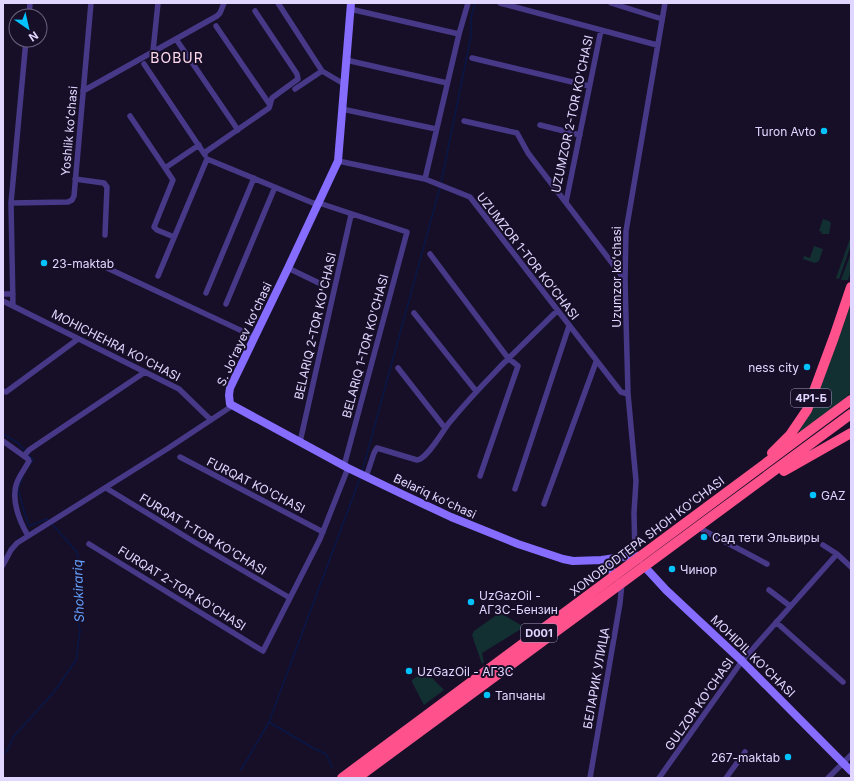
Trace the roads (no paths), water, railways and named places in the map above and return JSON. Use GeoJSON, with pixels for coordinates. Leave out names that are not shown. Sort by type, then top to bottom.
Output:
{"type":"FeatureCollection","features":[{"type":"Feature","properties":{"kind":"highway","name":"4Р1-Б"},"geometry":{"type":"LineString","coordinates":[[739,491],[790,435],[807,410],[851,287]]}},
{"type":"Feature","properties":{"kind":"highway","name":"XONOBODTEPA SHOH KO'CHASI"},"geometry":{"type":"LineString","coordinates":[[639,560],[700,525],[739,491],[851,400]]}},
{"type":"Feature","properties":{"kind":"highway","name":"XONOBODTEPA SHOH KO'CHASI"},"geometry":{"type":"LineString","coordinates":[[342,778],[369,764],[618,580],[639,560],[851,414]]}},
{"type":"Feature","properties":{"kind":"highway"},"geometry":{"type":"LineString","coordinates":[[739,491],[851,433]]}},
{"type":"Feature","properties":{"kind":"highway","name":"XONOBODTEPA SHOH KO'CHASI"},"geometry":{"type":"LineString","coordinates":[[357,778],[369,764]]}},
{"type":"Feature","properties":{"kind":"street","name":"Yoshlik koʻchasi"},"geometry":{"type":"LineString","coordinates":[[11,203],[68,202],[72,200],[74,196],[91,3]]}},
{"type":"Feature","properties":{"kind":"street"},"geometry":{"type":"LineString","coordinates":[[153,51],[158,3]]}},
{"type":"Feature","properties":{"kind":"street"},"geometry":{"type":"LineString","coordinates":[[83,91],[217,16],[220,13],[224,3]]}},
{"type":"Feature","properties":{"kind":"street"},"geometry":{"type":"LineString","coordinates":[[278,3],[322,71],[344,84]]}},
{"type":"Feature","properties":{"kind":"street"},"geometry":{"type":"LineString","coordinates":[[425,179],[447,83],[468,3]]}},
{"type":"Feature","properties":{"kind":"street"},"geometry":{"type":"LineString","coordinates":[[500,3],[657,45]]}},
{"type":"Feature","properties":{"kind":"street"},"geometry":{"type":"LineString","coordinates":[[611,3],[662,19]]}},
{"type":"Feature","properties":{"kind":"street","name":"Uzumzor koʻchasi"},"geometry":{"type":"LineString","coordinates":[[639,560],[634,513],[636,481],[628,394],[625,280],[626,231],[665,3]]}},
{"type":"Feature","properties":{"kind":"street"},"geometry":{"type":"LineString","coordinates":[[350,6],[459,34]]}},
{"type":"Feature","properties":{"kind":"street","name":"S. Joʻrayev koʻchasi"},"geometry":{"type":"LineString","coordinates":[[232,406],[229,400],[230,388],[338,161],[350,6]]}},
{"type":"Feature","properties":{"kind":"street"},"geometry":{"type":"LineString","coordinates":[[204,153],[269,108],[272,98],[296,82],[299,77],[255,11]]}},
{"type":"Feature","properties":{"kind":"street"},"geometry":{"type":"LineString","coordinates":[[216,26],[270,105]]}},
{"type":"Feature","properties":{"kind":"street","name":"UZUMZOR 2-TOR KO'CHASI"},"geometry":{"type":"LineString","coordinates":[[566,202],[601,30]]}},
{"type":"Feature","properties":{"kind":"street"},"geometry":{"type":"LineString","coordinates":[[178,42],[238,130]]}},
{"type":"Feature","properties":{"kind":"street"},"geometry":{"type":"LineString","coordinates":[[13,306],[11,203],[25,48]]}},
{"type":"Feature","properties":{"kind":"street"},"geometry":{"type":"LineString","coordinates":[[472,58],[589,86]]}},
{"type":"Feature","properties":{"kind":"street"},"geometry":{"type":"LineString","coordinates":[[346,60],[447,83]]}},
{"type":"Feature","properties":{"kind":"street"},"geometry":{"type":"LineString","coordinates":[[144,64],[207,158],[313,203],[319,203],[352,215]]}},
{"type":"Feature","properties":{"kind":"street"},"geometry":{"type":"LineString","coordinates":[[295,89],[322,71]]}},
{"type":"Feature","properties":{"kind":"street"},"geometry":{"type":"LineString","coordinates":[[342,109],[436,129]]}},
{"type":"Feature","properties":{"kind":"street"},"geometry":{"type":"LineString","coordinates":[[130,116],[173,180],[154,227],[157,230],[174,237]]}},
{"type":"Feature","properties":{"kind":"street"},"geometry":{"type":"LineString","coordinates":[[464,121],[517,133],[528,153],[625,280]]}},
{"type":"Feature","properties":{"kind":"street"},"geometry":{"type":"LineString","coordinates":[[540,125],[580,135]]}},
{"type":"Feature","properties":{"kind":"street"},"geometry":{"type":"LineString","coordinates":[[165,168],[199,145]]}},
{"type":"Feature","properties":{"kind":"street"},"geometry":{"type":"LineString","coordinates":[[158,276],[207,158]]}},
{"type":"Feature","properties":{"kind":"street","name":"UZUMZOR 1-TOR KO‘CHASI"},"geometry":{"type":"LineString","coordinates":[[338,161],[425,179],[470,198],[596,362],[621,392],[628,394]]}},
{"type":"Feature","properties":{"kind":"street"},"geometry":{"type":"LineString","coordinates":[[206,293],[254,178]]}},
{"type":"Feature","properties":{"kind":"street"},"geometry":{"type":"LineString","coordinates":[[75,179],[104,183],[106,185],[105,235]]}},
{"type":"Feature","properties":{"kind":"street"},"geometry":{"type":"LineString","coordinates":[[226,304],[275,187]]}},
{"type":"Feature","properties":{"kind":"street","name":"BELARIQ 1-TOR KO'CHASI"},"geometry":{"type":"LineString","coordinates":[[262,651],[323,532],[346,467],[407,232],[352,215]]}},
{"type":"Feature","properties":{"kind":"street","name":"BELARIQ 2-TOR KO'CHASI"},"geometry":{"type":"LineString","coordinates":[[300,442],[352,215]]}},
{"type":"Feature","properties":{"kind":"street"},"geometry":{"type":"LineString","coordinates":[[430,254],[508,358],[518,366],[480,476]]}},
{"type":"Feature","properties":{"kind":"street"},"geometry":{"type":"LineString","coordinates":[[106,267],[255,337]]}},
{"type":"Feature","properties":{"kind":"street"},"geometry":{"type":"LineString","coordinates":[[288,268],[321,284]]}},
{"type":"Feature","properties":{"kind":"street"},"geometry":{"type":"LineString","coordinates":[[3,294],[13,294]]}},
{"type":"Feature","properties":{"kind":"street","name":"MOHICHEHRA KO'CHASI"},"geometry":{"type":"LineString","coordinates":[[3,301],[179,389],[211,420]]}},
{"type":"Feature","properties":{"kind":"street"},"geometry":{"type":"LineString","coordinates":[[363,475],[377,448],[421,460],[476,391],[557,311]]}},
{"type":"Feature","properties":{"kind":"street"},"geometry":{"type":"LineString","coordinates":[[414,313],[476,391]]}},
{"type":"Feature","properties":{"kind":"street"},"geometry":{"type":"LineString","coordinates":[[515,489],[569,326]]}},
{"type":"Feature","properties":{"kind":"street"},"geometry":{"type":"LineString","coordinates":[[3,392],[6,392],[78,339]]}},
{"type":"Feature","properties":{"kind":"street"},"geometry":{"type":"LineString","coordinates":[[544,504],[596,362]]}},
{"type":"Feature","properties":{"kind":"street"},"geometry":{"type":"LineString","coordinates":[[398,368],[445,428]]}},
{"type":"Feature","properties":{"kind":"street"},"geometry":{"type":"LineString","coordinates":[[24,456],[36,446],[145,372]]}},
{"type":"Feature","properties":{"kind":"street"},"geometry":{"type":"LineString","coordinates":[[3,565],[13,547],[28,536],[64,515],[232,406]]}},
{"type":"Feature","properties":{"kind":"street","name":"Belariq koʻchasi"},"geometry":{"type":"LineString","coordinates":[[232,406],[346,467],[451,517],[518,544],[568,560],[639,560]]}},
{"type":"Feature","properties":{"kind":"street"},"geometry":{"type":"LineString","coordinates":[[3,441],[29,461],[16,485],[16,499],[22,525],[28,536]]}},
{"type":"Feature","properties":{"kind":"street","name":"FURQAT KO'CHASI"},"geometry":{"type":"LineString","coordinates":[[180,457],[323,532]]}},
{"type":"Feature","properties":{"kind":"street","name":"FURQAT 1-TOR KO'CHASI"},"geometry":{"type":"LineString","coordinates":[[106,488],[290,598]]}},
{"type":"Feature","properties":{"kind":"street"},"geometry":{"type":"LineString","coordinates":[[700,525],[703,530],[767,564]]}},
{"type":"Feature","properties":{"kind":"street","name":"FURQAT 2-TOR KO'CHASI"},"geometry":{"type":"LineString","coordinates":[[89,544],[262,651]]}},
{"type":"Feature","properties":{"kind":"street"},"geometry":{"type":"LineString","coordinates":[[823,545],[837,554],[851,567]]}},
{"type":"Feature","properties":{"kind":"street","name":"GULZOR KO'CHASI"},"geometry":{"type":"LineString","coordinates":[[660,778],[742,662],[837,554]]}},
{"type":"Feature","properties":{"kind":"street"},"geometry":{"type":"LineString","coordinates":[[602,560],[611,568],[618,580]]}},
{"type":"Feature","properties":{"kind":"street","name":"MOHIDIL KO'CHASI"},"geometry":{"type":"LineString","coordinates":[[639,560],[657,581],[742,662],[851,771]]}},
{"type":"Feature","properties":{"kind":"street","name":"БЕЛАРИК УЛИЦА"},"geometry":{"type":"LineString","coordinates":[[590,778],[620,603],[618,580]]}},
{"type":"Feature","properties":{"kind":"street"},"geometry":{"type":"LineString","coordinates":[[769,590],[790,606]]}},
{"type":"Feature","properties":{"kind":"street"},"geometry":{"type":"LineString","coordinates":[[776,622],[843,682]]}},
{"type":"Feature","properties":{"kind":"street"},"geometry":{"type":"LineString","coordinates":[[726,778],[745,752]]}},
{"type":"Feature","properties":{"kind":"street"},"geometry":{"type":"LineString","coordinates":[[828,778],[851,755]]}},
{"type":"Feature","properties":{"kind":"waterway"},"geometry":{"type":"LineString","coordinates":[[441,183],[471,36],[471,18],[475,3]]}},
{"type":"Feature","properties":{"kind":"waterway"},"geometry":{"type":"LineString","coordinates":[[362,472],[440,187]]}},
{"type":"Feature","properties":{"kind":"waterway","name":"Shokirariq"},"geometry":{"type":"LineString","coordinates":[[3,434],[18,443],[33,460],[31,463]]}},
{"type":"Feature","properties":{"kind":"waterway","name":"Shokirariq"},"geometry":{"type":"LineString","coordinates":[[23,476],[18,489],[29,526],[47,519],[48,520]]}},
{"type":"Feature","properties":{"kind":"waterway"},"geometry":{"type":"LineString","coordinates":[[241,770],[269,722],[360,478]]}},
{"type":"Feature","properties":{"kind":"waterway","name":"Shokirariq"},"geometry":{"type":"LineString","coordinates":[[3,754],[7,751],[14,736],[54,692],[76,660],[80,631],[77,610],[79,562],[77,552],[51,523]]}},
{"type":"Feature","properties":{"kind":"waterway"},"geometry":{"type":"LineString","coordinates":[[269,722],[326,754],[332,767]]}},
{"type":"Feature","properties":{"kind":"place","name":"Turon Avto"},"geometry":{"type":"Point","coordinates":[824,131]}},
{"type":"Feature","properties":{"kind":"place","name":"23-maktab"},"geometry":{"type":"Point","coordinates":[44,263]}},
{"type":"Feature","properties":{"kind":"place","name":"ness city"},"geometry":{"type":"Point","coordinates":[807,367]}},
{"type":"Feature","properties":{"kind":"place","name":"GAZ"},"geometry":{"type":"Point","coordinates":[813,495]}},
{"type":"Feature","properties":{"kind":"place","name":"Сад тети Эльвиры"},"geometry":{"type":"Point","coordinates":[704,537]}},
{"type":"Feature","properties":{"kind":"place","name":"Чинор"},"geometry":{"type":"Point","coordinates":[672,569]}},
{"type":"Feature","properties":{"kind":"place","name":"UzGazOil - АГЗС-Бензин"},"geometry":{"type":"Point","coordinates":[471,602]}},
{"type":"Feature","properties":{"kind":"place","name":"UzGazOil - АГЗС"},"geometry":{"type":"Point","coordinates":[409,671]}},
{"type":"Feature","properties":{"kind":"place","name":"Тапчаны"},"geometry":{"type":"Point","coordinates":[487,695]}},
{"type":"Feature","properties":{"kind":"place","name":"267-maktab"},"geometry":{"type":"Point","coordinates":[788,757]}},
{"type":"Feature","properties":{"kind":"district","name":"BOBUR"},"geometry":{"type":"Point","coordinates":[177,57]}}]}
